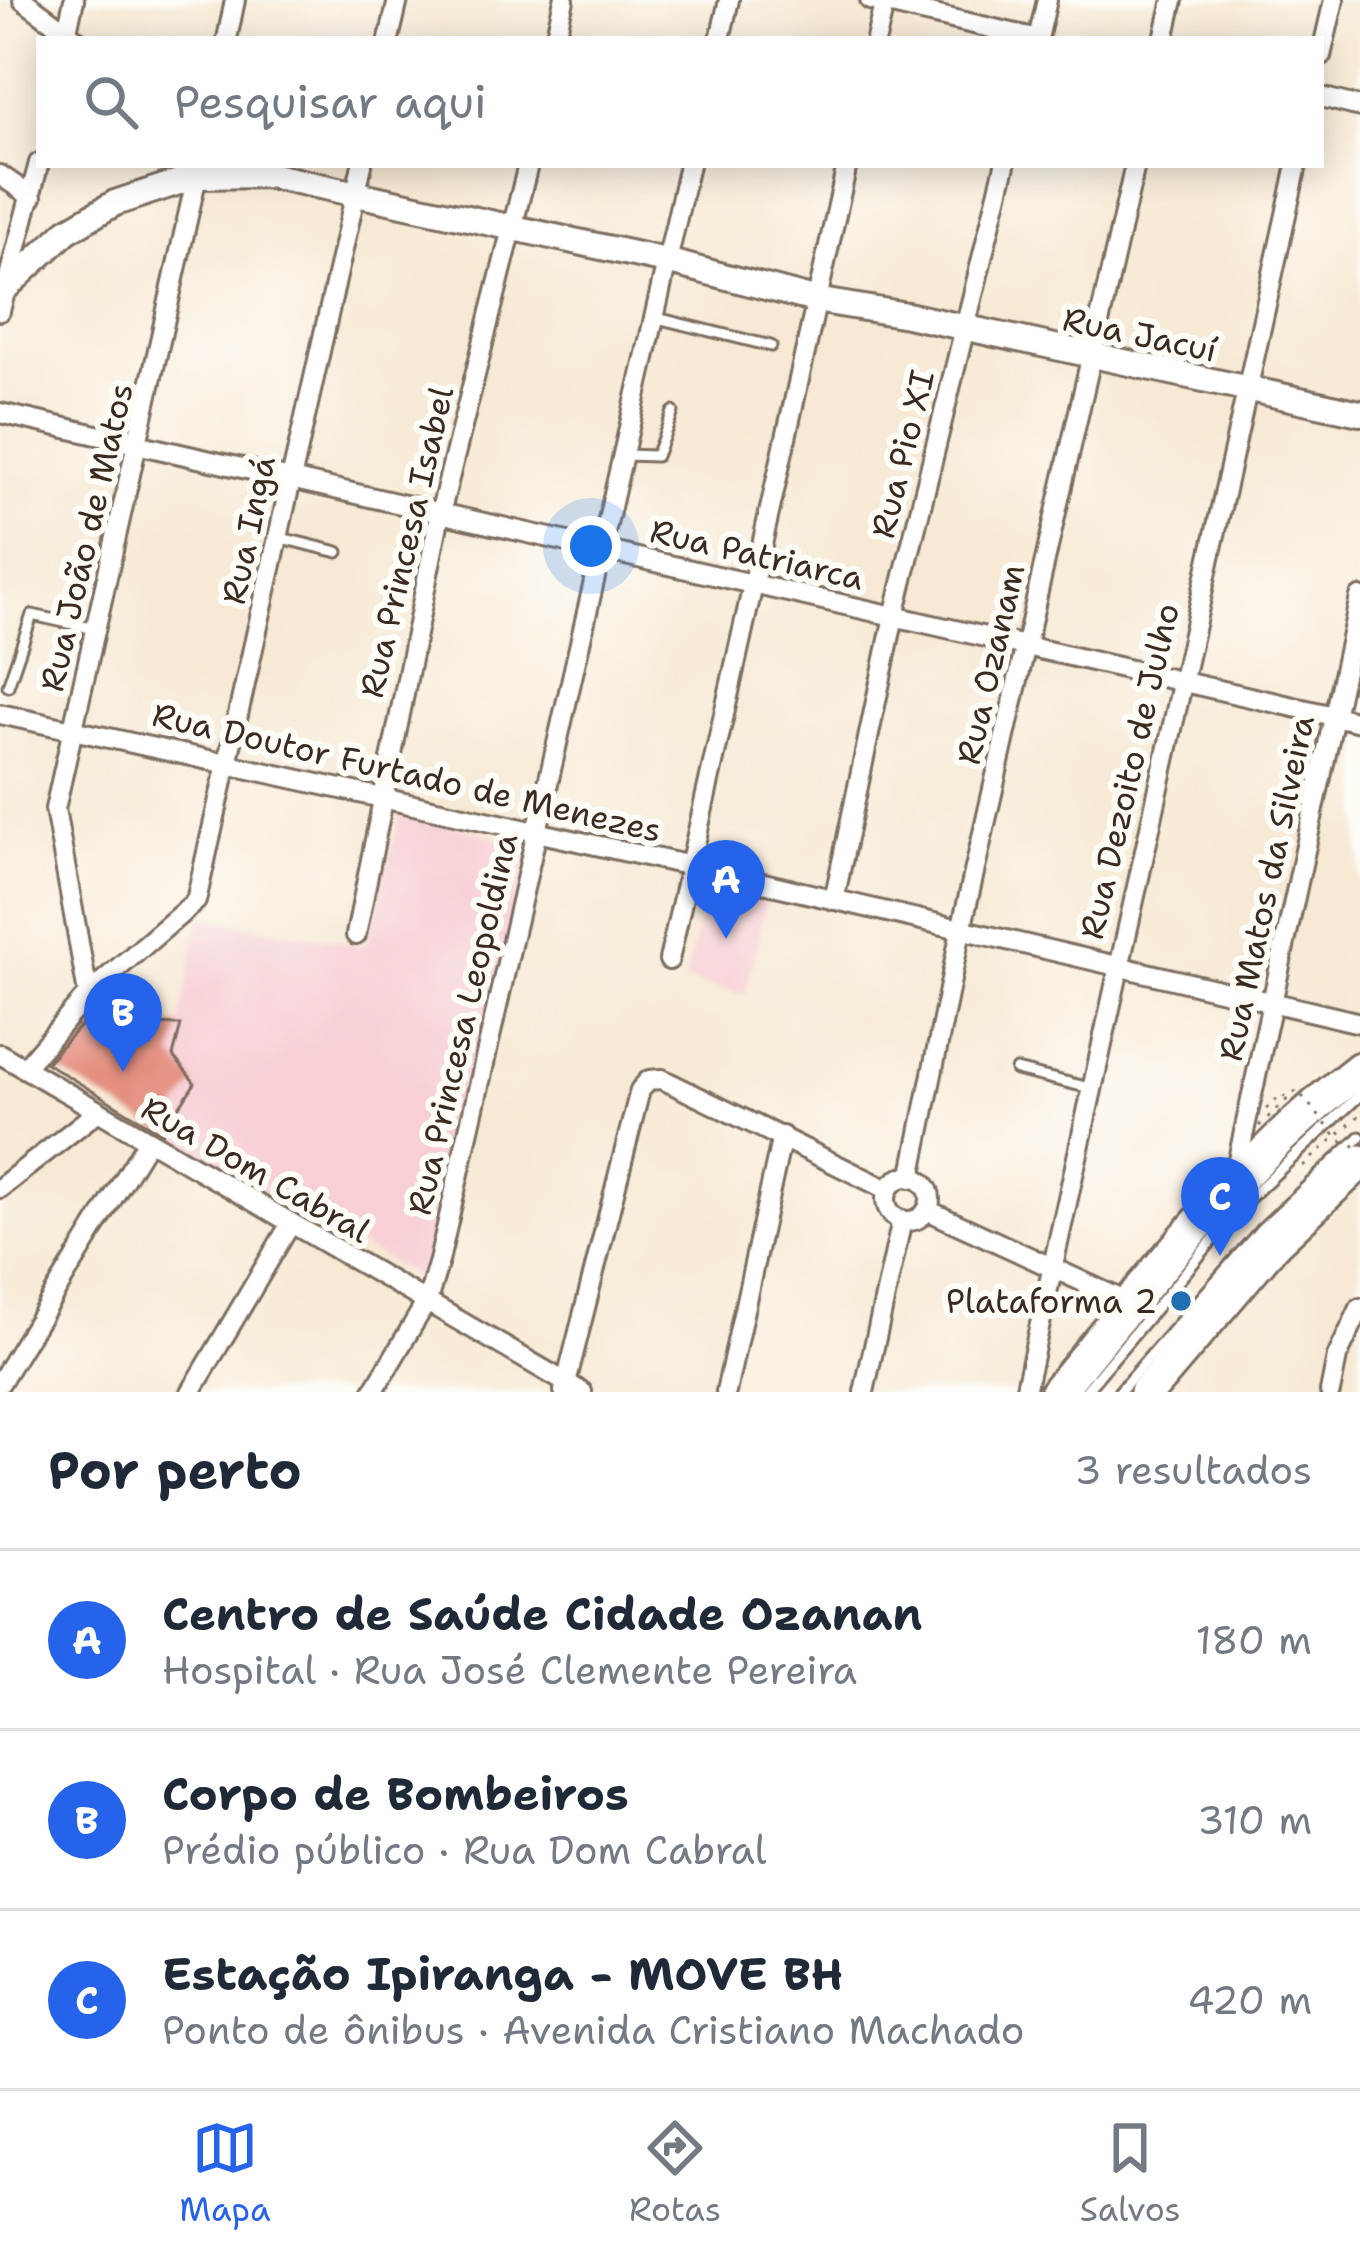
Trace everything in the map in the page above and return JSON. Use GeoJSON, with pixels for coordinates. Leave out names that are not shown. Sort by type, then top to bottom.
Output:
{"type":"FeatureCollection","features":[{"type":"Feature","properties":{"kind":"highway"},"geometry":{"type":"LineString","coordinates":[[1058,1392],[1130,1303],[1230,1193],[1301,1118],[1360,1069]]}},
{"type":"Feature","properties":{"kind":"highway"},"geometry":{"type":"LineString","coordinates":[[1147,1392],[1275,1242],[1360,1162]]}},
{"type":"Feature","properties":{"kind":"main road","name":"Rua Jacuí"},"geometry":{"type":"LineString","coordinates":[[1,298],[89,217],[199,171],[261,170],[666,261],[897,305],[907,315],[963,329],[1360,413]]}},
{"type":"Feature","properties":{"kind":"street"},"geometry":{"type":"LineString","coordinates":[[23,0],[68,36]]}},
{"type":"Feature","properties":{"kind":"street"},"geometry":{"type":"LineString","coordinates":[[69,36],[74,0]]}},
{"type":"Feature","properties":{"kind":"street"},"geometry":{"type":"LineString","coordinates":[[227,36],[235,0]]}},
{"type":"Feature","properties":{"kind":"street"},"geometry":{"type":"LineString","coordinates":[[390,36],[398,0]]}},
{"type":"Feature","properties":{"kind":"street"},"geometry":{"type":"LineString","coordinates":[[556,36],[564,0]]}},
{"type":"Feature","properties":{"kind":"street"},"geometry":{"type":"LineString","coordinates":[[721,36],[729,0]]}},
{"type":"Feature","properties":{"kind":"street"},"geometry":{"type":"LineString","coordinates":[[1039,36],[1047,0]]}},
{"type":"Feature","properties":{"kind":"street"},"geometry":{"type":"LineString","coordinates":[[1165,36],[1172,0]]}},
{"type":"Feature","properties":{"kind":"street"},"geometry":{"type":"LineString","coordinates":[[1324,43],[1334,0]]}},
{"type":"Feature","properties":{"kind":"street"},"geometry":{"type":"LineString","coordinates":[[877,36],[880,1],[1026,36]]}},
{"type":"Feature","properties":{"kind":"street"},"geometry":{"type":"LineString","coordinates":[[1324,98],[1360,107]]}},
{"type":"Feature","properties":{"kind":"street"},"geometry":{"type":"LineString","coordinates":[[1,298],[38,168]]}},
{"type":"Feature","properties":{"kind":"street","name":"Rua Ingá"},"geometry":{"type":"LineString","coordinates":[[88,994],[193,909],[361,168]]}},
{"type":"Feature","properties":{"kind":"street","name":"Rua Princesa Isabel"},"geometry":{"type":"LineString","coordinates":[[356,935],[440,514],[526,168]]}},
{"type":"Feature","properties":{"kind":"street","name":"Rua Princesa Leopoldina"},"geometry":{"type":"LineString","coordinates":[[373,1392],[427,1301],[688,168]]}},
{"type":"Feature","properties":{"kind":"street"},"geometry":{"type":"LineString","coordinates":[[669,960],[846,168]]}},
{"type":"Feature","properties":{"kind":"street","name":"Rua Pio XI"},"geometry":{"type":"LineString","coordinates":[[834,900],[893,616],[1004,168]]}},
{"type":"Feature","properties":{"kind":"street","name":"Rua Ozanam"},"geometry":{"type":"LineString","coordinates":[[911,1178],[961,930],[1134,168]]}},
{"type":"Feature","properties":{"kind":"street","name":"Rua Dezoito de Julho"},"geometry":{"type":"LineString","coordinates":[[1025,1392],[1296,168]]}},
{"type":"Feature","properties":{"kind":"street","name":"Rua João de Matos"},"geometry":{"type":"LineString","coordinates":[[88,994],[55,831],[199,171]]}},
{"type":"Feature","properties":{"kind":"street"},"geometry":{"type":"LineString","coordinates":[[0,175],[32,197]]}},
{"type":"Feature","properties":{"kind":"street","name":"Rua Patriarca"},"geometry":{"type":"LineString","coordinates":[[0,412],[1360,722]]}},
{"type":"Feature","properties":{"kind":"street","name":"Rua Matos da Silveira"},"geometry":{"type":"LineString","coordinates":[[1230,1193],[1360,597]]}},
{"type":"Feature","properties":{"kind":"street","name":"Rua Doutor Furtado de Menezes"},"geometry":{"type":"LineString","coordinates":[[0,714],[228,760],[1360,1023]]}},
{"type":"Feature","properties":{"kind":"street"},"geometry":{"type":"LineString","coordinates":[[26,1066],[88,994]]}},
{"type":"Feature","properties":{"kind":"street","name":"Rua Dom Cabral"},"geometry":{"type":"LineString","coordinates":[[0,1054],[571,1389]]}},
{"type":"Feature","properties":{"kind":"street"},"geometry":{"type":"LineString","coordinates":[[571,1389],[640,1090],[649,1080],[662,1079],[888,1190]]}},
{"type":"Feature","properties":{"kind":"street"},"geometry":{"type":"LineString","coordinates":[[0,1188],[97,1112]]}},
{"type":"Feature","properties":{"kind":"street"},"geometry":{"type":"LineString","coordinates":[[726,1392],[782,1136]]}},
{"type":"Feature","properties":{"kind":"street"},"geometry":{"type":"LineString","coordinates":[[0,1383],[147,1142]]}},
{"type":"Feature","properties":{"kind":"street"},"geometry":{"type":"LineString","coordinates":[[911,1178],[928,1190],[927,1210],[917,1220],[902,1220],[886,1205],[888,1190],[897,1180],[911,1178]]}},
{"type":"Feature","properties":{"kind":"street"},"geometry":{"type":"LineString","coordinates":[[927,1210],[1130,1303]]}},
{"type":"Feature","properties":{"kind":"street"},"geometry":{"type":"LineString","coordinates":[[863,1392],[902,1220]]}},
{"type":"Feature","properties":{"kind":"street"},"geometry":{"type":"LineString","coordinates":[[191,1392],[290,1223]]}},
{"type":"Feature","properties":{"kind":"street"},"geometry":{"type":"LineString","coordinates":[[1330,1392],[1336,1357],[1360,1308]]}},
{"type":"Feature","properties":{"kind":"lane"},"geometry":{"type":"LineString","coordinates":[[657,317],[771,346]]}},
{"type":"Feature","properties":{"kind":"lane"},"geometry":{"type":"LineString","coordinates":[[624,454],[656,456],[673,412]]}},
{"type":"Feature","properties":{"kind":"lane"},"geometry":{"type":"LineString","coordinates":[[277,537],[338,552]]}},
{"type":"Feature","properties":{"kind":"lane"},"geometry":{"type":"LineString","coordinates":[[8,686],[32,615],[96,629]]}},
{"type":"Feature","properties":{"kind":"lane"},"geometry":{"type":"LineString","coordinates":[[1016,1070],[1090,1088]]}},
{"type":"Feature","properties":{"kind":"lane"},"geometry":{"type":"LineString","coordinates":[[1085,1392],[1243,1205],[1360,1095]]}},
{"type":"Feature","properties":{"kind":"lane"},"geometry":{"type":"LineString","coordinates":[[1119,1392],[1262,1228],[1360,1137]]}},
{"type":"Feature","properties":{"kind":"path"},"geometry":{"type":"LineString","coordinates":[[1259,1126],[1297,1090],[1339,1140],[1360,1148]]}},
{"type":"Feature","properties":{"kind":"path"},"geometry":{"type":"LineString","coordinates":[[1295,1174],[1360,1115]]}},
{"type":"Feature","properties":{"kind":"shaded area"},"geometry":{"type":"Polygon","coordinates":[[[401,813],[532,846],[426,1282],[161,1134],[194,1083],[173,1056],[200,918],[365,945],[401,813]]]}},
{"type":"Feature","properties":{"kind":"shaded area"},"geometry":{"type":"Polygon","coordinates":[[[707,885],[767,898],[746,995],[685,980],[707,885]]]}},
{"type":"Feature","properties":{"kind":"building"},"geometry":{"type":"Polygon","coordinates":[[[111,992],[147,1024],[181,1025],[173,1056],[195,1083],[162,1133],[46,1063],[111,992]]]}},
{"type":"Feature","properties":{"kind":"place","name":"Centro de Saúde Cidade Ozanan"},"geometry":{"type":"Point","coordinates":[726,939]}},
{"type":"Feature","properties":{"kind":"place","name":"Corpo de Bombeiros"},"geometry":{"type":"Point","coordinates":[123,1072]}},
{"type":"Feature","properties":{"kind":"place","name":"Estação Ipiranga - MOVE BH"},"geometry":{"type":"Point","coordinates":[1220,1256]}},
{"type":"Feature","properties":{"kind":"place","name":"Plataforma 2"},"geometry":{"type":"Point","coordinates":[1181,1301]}}]}
